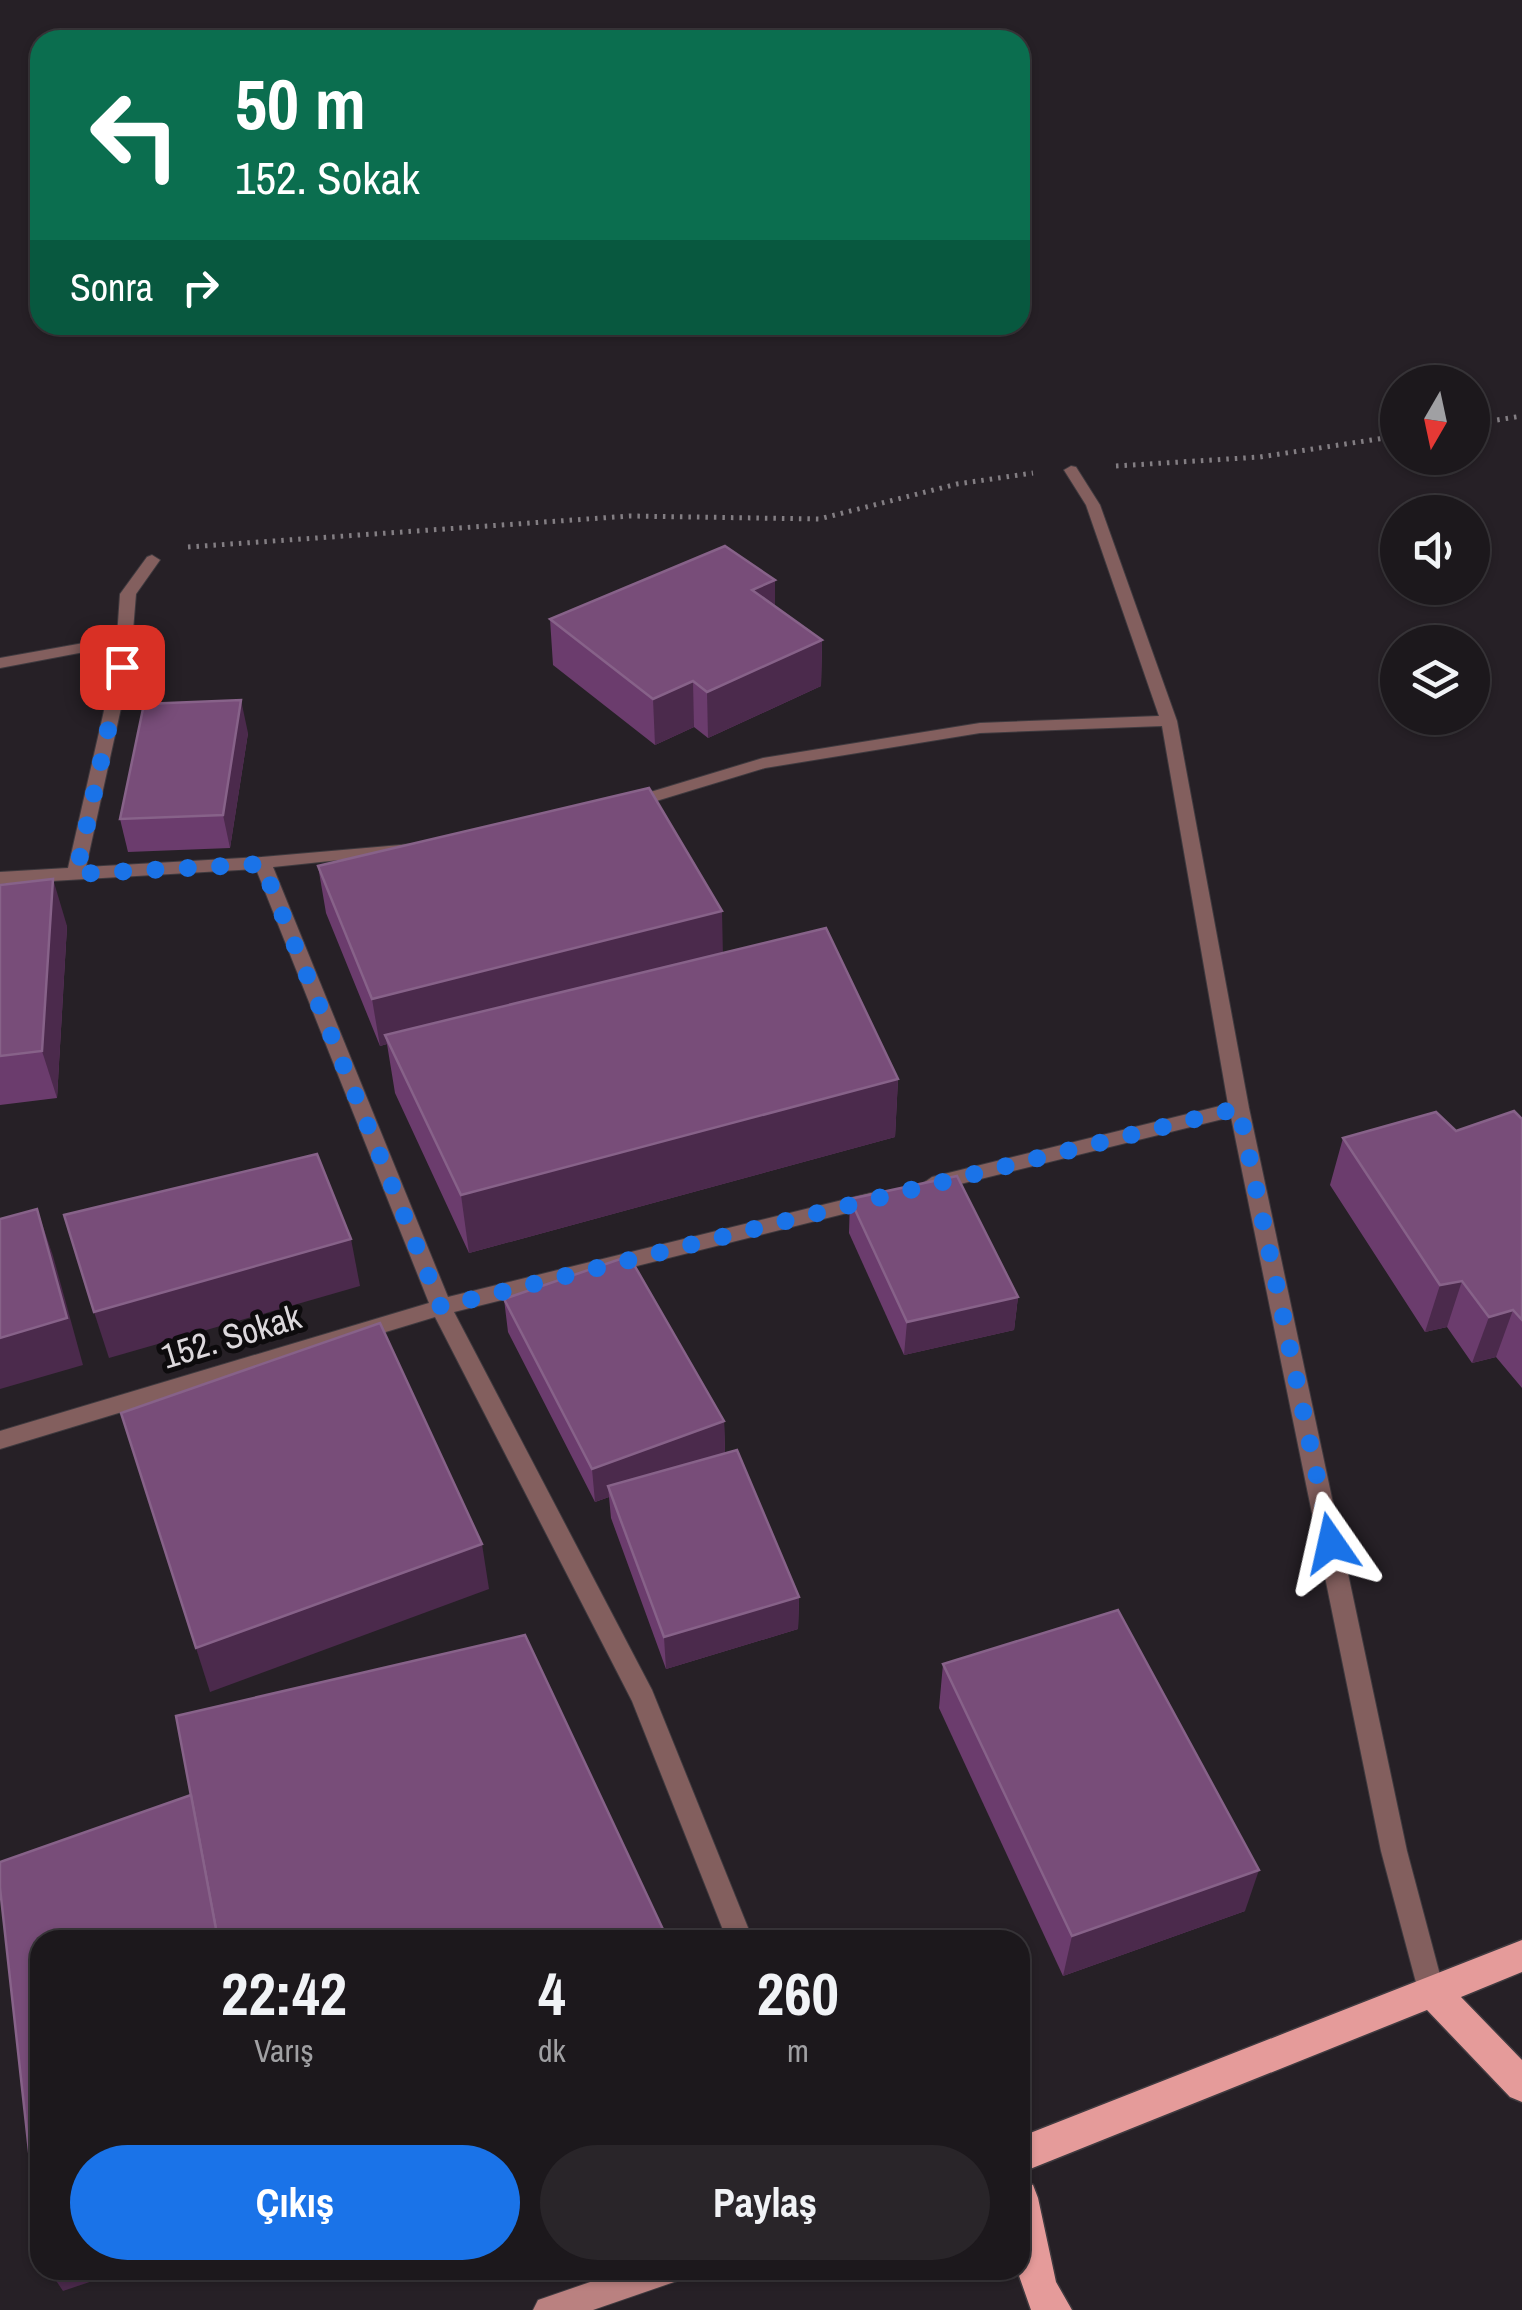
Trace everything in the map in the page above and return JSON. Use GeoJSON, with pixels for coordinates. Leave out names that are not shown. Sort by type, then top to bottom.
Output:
{"type":"FeatureCollection","features":[{"type":"Feature","properties":{"kind":"main road"},"geometry":{"type":"LineString","coordinates":[[1030,2151],[1522,1956]]}},
{"type":"Feature","properties":{"kind":"main road"},"geometry":{"type":"LineString","coordinates":[[1431,1990],[1522,2085]]}},
{"type":"Feature","properties":{"kind":"main road"},"geometry":{"type":"LineString","coordinates":[[1030,2249],[1038,2289],[1053,2310]]}},
{"type":"Feature","properties":{"kind":"main road"},"geometry":{"type":"LineString","coordinates":[[548,2310],[640,2280]]}},
{"type":"Feature","properties":{"kind":"street"},"geometry":{"type":"LineString","coordinates":[[1071,470],[1094,505],[1169,720],[1239,1108],[1394,1851],[1431,1990]]}},
{"type":"Feature","properties":{"kind":"street"},"geometry":{"type":"LineString","coordinates":[[76,874],[122,667],[128,594],[152,560]]}},
{"type":"Feature","properties":{"kind":"street"},"geometry":{"type":"LineString","coordinates":[[0,664],[124,640]]}},
{"type":"Feature","properties":{"kind":"street"},"geometry":{"type":"LineString","coordinates":[[615,808],[762,763],[980,728],[1169,720]]}},
{"type":"Feature","properties":{"kind":"street"},"geometry":{"type":"LineString","coordinates":[[0,878],[262,864],[430,846]]}},
{"type":"Feature","properties":{"kind":"street"},"geometry":{"type":"LineString","coordinates":[[262,864],[441,1307],[643,1698],[736,1930]]}},
{"type":"Feature","properties":{"kind":"street","name":"152. Sokak"},"geometry":{"type":"LineString","coordinates":[[0,1440],[441,1307],[1239,1108]]}},
{"type":"Feature","properties":{"kind":"path"},"geometry":{"type":"LineString","coordinates":[[1490,421],[1522,416]]}},
{"type":"Feature","properties":{"kind":"path"},"geometry":{"type":"LineString","coordinates":[[152,560],[188,547],[630,516],[820,519],[957,484],[1071,470],[1260,457],[1380,439]]}},
{"type":"Feature","properties":{"kind":"building"},"geometry":{"type":"Polygon","coordinates":[[[725,546],[775,580],[752,590],[822,640],[707,692],[693,681],[653,699],[550,619],[725,546]]]}},
{"type":"Feature","properties":{"kind":"building"},"geometry":{"type":"Polygon","coordinates":[[[241,700],[223,815],[120,819],[144,704],[241,700]]]}},
{"type":"Feature","properties":{"kind":"building"},"geometry":{"type":"Polygon","coordinates":[[[649,788],[722,911],[372,999],[318,866],[649,788]]]}},
{"type":"Feature","properties":{"kind":"building"},"geometry":{"type":"Polygon","coordinates":[[[53,879],[42,1051],[0,1056],[0,885],[53,879]]]}},
{"type":"Feature","properties":{"kind":"building"},"geometry":{"type":"Polygon","coordinates":[[[826,928],[898,1079],[461,1195],[385,1035],[826,928]]]}},
{"type":"Feature","properties":{"kind":"building"},"geometry":{"type":"Polygon","coordinates":[[[1514,1111],[1522,1119],[1522,1320],[1513,1310],[1489,1317],[1462,1281],[1440,1285],[1343,1138],[1436,1112],[1456,1131],[1514,1111]]]}},
{"type":"Feature","properties":{"kind":"building"},"geometry":{"type":"Polygon","coordinates":[[[317,1154],[351,1239],[94,1312],[64,1215],[317,1154]]]}},
{"type":"Feature","properties":{"kind":"building"},"geometry":{"type":"Polygon","coordinates":[[[957,1176],[1018,1297],[907,1322],[850,1199],[957,1176]]]}},
{"type":"Feature","properties":{"kind":"building"},"geometry":{"type":"Polygon","coordinates":[[[37,1209],[67,1318],[0,1338],[0,1219],[37,1209]]]}},
{"type":"Feature","properties":{"kind":"building"},"geometry":{"type":"Polygon","coordinates":[[[629,1256],[724,1421],[592,1469],[504,1299],[629,1256]]]}},
{"type":"Feature","properties":{"kind":"building"},"geometry":{"type":"Polygon","coordinates":[[[380,1323],[482,1544],[196,1648],[121,1413],[380,1323]]]}},
{"type":"Feature","properties":{"kind":"building"},"geometry":{"type":"Polygon","coordinates":[[[737,1450],[799,1597],[664,1637],[608,1486],[737,1450]]]}},
{"type":"Feature","properties":{"kind":"building"},"geometry":{"type":"Polygon","coordinates":[[[1118,1610],[1259,1870],[1072,1936],[943,1664],[1118,1610]]]}},
{"type":"Feature","properties":{"kind":"building"},"geometry":{"type":"Polygon","coordinates":[[[525,1635],[663,1930],[216,1930],[176,1716],[525,1635]]]}},
{"type":"Feature","properties":{"kind":"building"},"geometry":{"type":"Polygon","coordinates":[[[191,1795],[216,1930],[30,1930],[30,2160],[0,1888],[0,1862],[191,1795]]]}},
{"type":"Feature","properties":{"kind":"route"},"geometry":{"type":"LineString","coordinates":[[122,667],[76,874],[262,864],[441,1307],[1239,1108],[1331,1543]]}}]}
